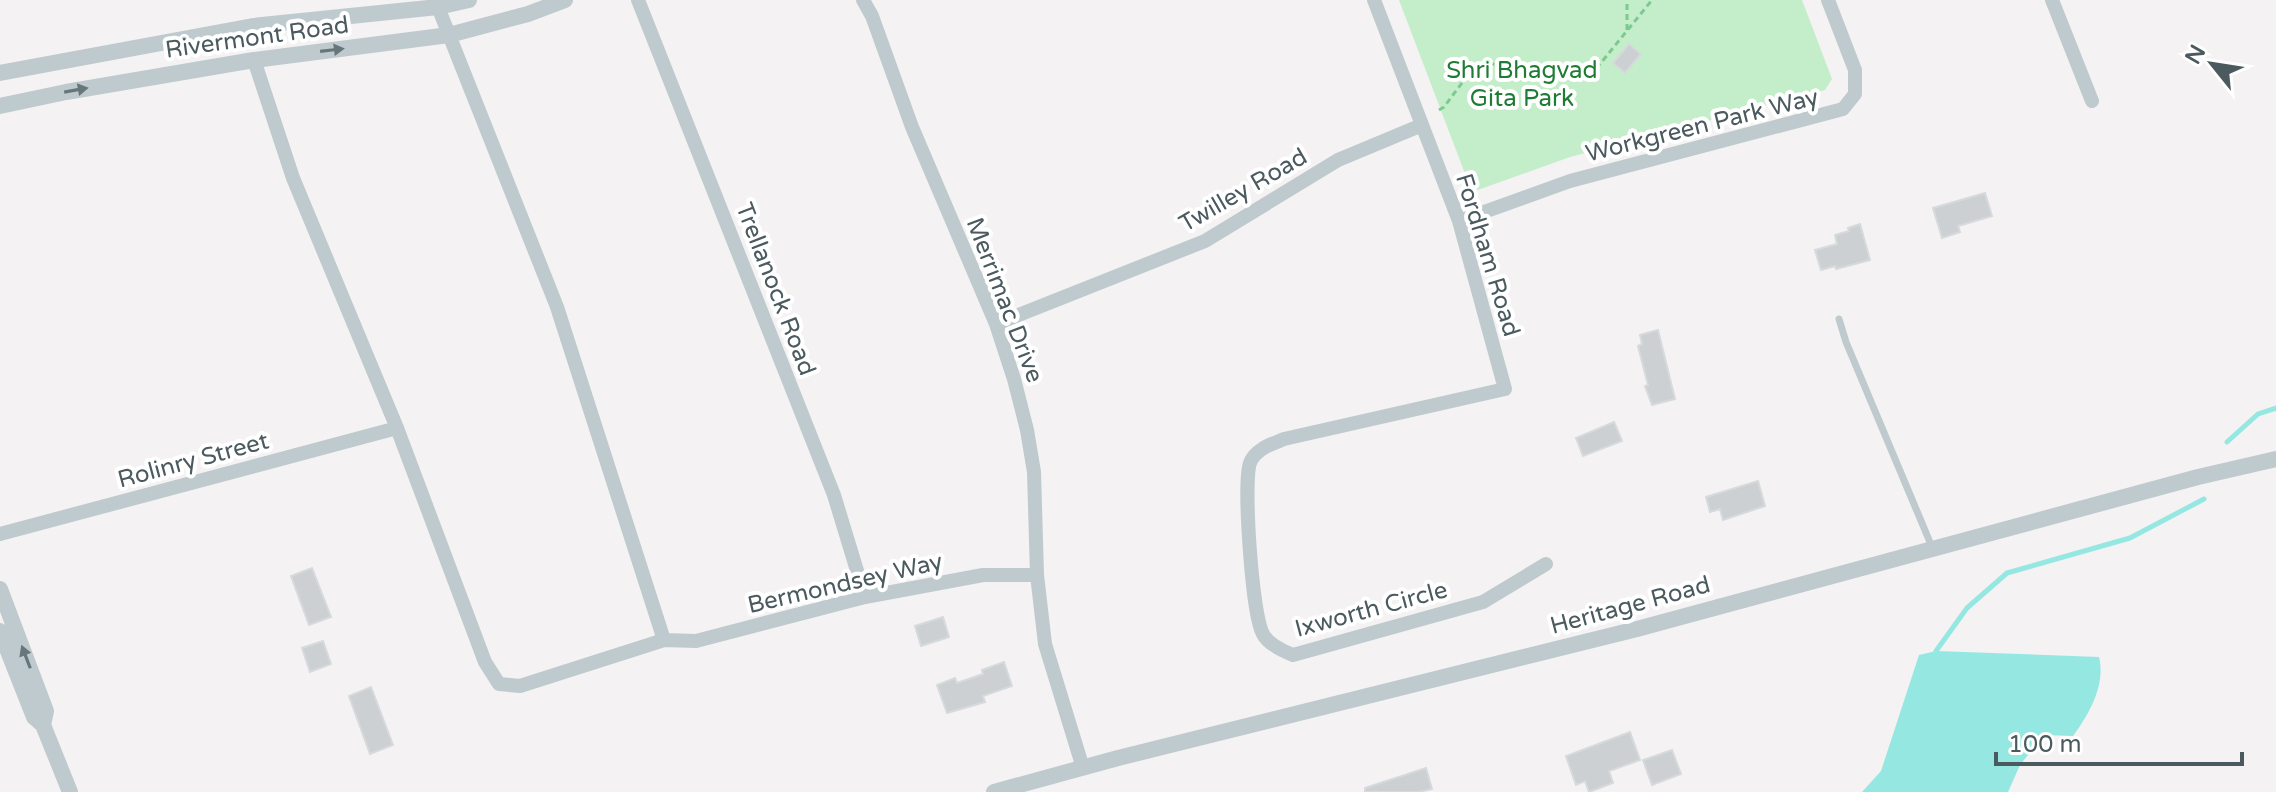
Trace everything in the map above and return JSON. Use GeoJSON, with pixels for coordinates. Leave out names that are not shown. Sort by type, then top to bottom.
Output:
{"type":"FeatureCollection","features":[{"type":"Feature","properties":{"kind":"street","name":"Rivermont Road"},"geometry":{"type":"LineString","coordinates":[[0,73],[253,26],[438,7],[469,0]]}},
{"type":"Feature","properties":{"kind":"street","name":"Rivermont Road"},"geometry":{"type":"LineString","coordinates":[[0,106],[254,60],[449,35],[528,14],[565,0]]}},
{"type":"Feature","properties":{"kind":"street","name":"Trellanock Road"},"geometry":{"type":"LineString","coordinates":[[638,0],[834,495],[865,597]]}},
{"type":"Feature","properties":{"kind":"street","name":"Merrimac Drive"},"geometry":{"type":"LineString","coordinates":[[863,0],[872,16],[912,127],[996,324],[1027,430],[1034,472],[1037,575],[1045,644],[1083,768]]}},
{"type":"Feature","properties":{"kind":"street","name":"Fordham Road"},"geometry":{"type":"LineString","coordinates":[[1374,0],[1459,221],[1505,389]]}},
{"type":"Feature","properties":{"kind":"street","name":"Workgreen Park Way"},"geometry":{"type":"LineString","coordinates":[[1459,221],[1570,181],[1843,109],[1855,94],[1855,70],[1828,0]]}},
{"type":"Feature","properties":{"kind":"street"},"geometry":{"type":"LineString","coordinates":[[2052,0],[2092,101]]}},
{"type":"Feature","properties":{"kind":"street"},"geometry":{"type":"LineString","coordinates":[[438,7],[557,307],[664,640]]}},
{"type":"Feature","properties":{"kind":"street"},"geometry":{"type":"LineString","coordinates":[[254,60],[293,178],[397,428]]}},
{"type":"Feature","properties":{"kind":"street","name":"Twilley Road"},"geometry":{"type":"LineString","coordinates":[[996,324],[1205,241],[1338,160],[1422,125]]}},
{"type":"Feature","properties":{"kind":"street","name":"Ixworth Circle"},"geometry":{"type":"LineString","coordinates":[[1505,389],[1284,439],[1262,448],[1250,461],[1248,479],[1250,568],[1257,614],[1263,636],[1283,652],[1293,655],[1483,602],[1546,564]]}},
{"type":"Feature","properties":{"kind":"street","name":"Bermondsey Way"},"geometry":{"type":"LineString","coordinates":[[397,428],[485,662],[499,684],[520,686],[664,640],[696,641],[865,597],[983,575],[1037,575]]}},
{"type":"Feature","properties":{"kind":"street","name":"Rolinry Street"},"geometry":{"type":"LineString","coordinates":[[0,534],[397,428]]}},
{"type":"Feature","properties":{"kind":"street","name":"Heritage Road"},"geometry":{"type":"LineString","coordinates":[[994,792],[1637,629],[2276,459]]}},
{"type":"Feature","properties":{"kind":"street"},"geometry":{"type":"LineString","coordinates":[[0,589],[46,711],[43,725]]}},
{"type":"Feature","properties":{"kind":"street"},"geometry":{"type":"LineString","coordinates":[[0,631],[34,717],[43,725],[70,792]]}},
{"type":"Feature","properties":{"kind":"lane"},"geometry":{"type":"LineString","coordinates":[[1839,319],[1933,549]]}},
{"type":"Feature","properties":{"kind":"path"},"geometry":{"type":"LineString","coordinates":[[1627,0],[1627,30]]}},
{"type":"Feature","properties":{"kind":"path"},"geometry":{"type":"LineString","coordinates":[[1439,110],[1480,64],[1496,63],[1581,75],[1591,72],[1652,0]]}},
{"type":"Feature","properties":{"kind":"green space","name":"Shri Bhagvad Gita Park"},"geometry":{"type":"Polygon","coordinates":[[[1399,0],[1802,0],[1832,79],[1825,90],[1570,157],[1472,192],[1399,0]]]}},
{"type":"Feature","properties":{"kind":"water"},"geometry":{"type":"Polygon","coordinates":[[[1936,651],[2099,657],[2100,678],[2090,709],[2073,736],[2044,735],[2020,765],[2008,792],[1862,792],[1881,771],[1919,655],[1936,651]]]}},
{"type":"Feature","properties":{"kind":"building"},"geometry":{"type":"Polygon","coordinates":[[[1629,44],[1641,54],[1625,73],[1613,63],[1629,44]]]}},
{"type":"Feature","properties":{"kind":"building"},"geometry":{"type":"Polygon","coordinates":[[[1985,193],[1992,216],[1958,226],[1960,232],[1942,238],[1933,208],[1985,193]]]}},
{"type":"Feature","properties":{"kind":"building"},"geometry":{"type":"Polygon","coordinates":[[[1860,224],[1870,260],[1821,270],[1815,250],[1837,244],[1835,235],[1860,224]]]}},
{"type":"Feature","properties":{"kind":"building"},"geometry":{"type":"Polygon","coordinates":[[[1658,330],[1675,399],[1652,405],[1645,386],[1648,385],[1638,346],[1642,344],[1640,335],[1658,330]]]}},
{"type":"Feature","properties":{"kind":"building"},"geometry":{"type":"Polygon","coordinates":[[[1614,422],[1622,441],[1583,456],[1576,438],[1614,422]]]}},
{"type":"Feature","properties":{"kind":"building"},"geometry":{"type":"Polygon","coordinates":[[[1758,481],[1765,506],[1723,520],[1720,509],[1710,512],[1706,497],[1758,481]]]}},
{"type":"Feature","properties":{"kind":"building"},"geometry":{"type":"Polygon","coordinates":[[[312,568],[331,617],[309,625],[291,576],[312,568]]]}},
{"type":"Feature","properties":{"kind":"building"},"geometry":{"type":"Polygon","coordinates":[[[943,617],[949,637],[921,646],[915,626],[943,617]]]}},
{"type":"Feature","properties":{"kind":"building"},"geometry":{"type":"Polygon","coordinates":[[[323,641],[331,664],[310,672],[302,648],[323,641]]]}},
{"type":"Feature","properties":{"kind":"building"},"geometry":{"type":"Polygon","coordinates":[[[1004,662],[1012,686],[983,696],[985,702],[947,713],[937,685],[955,678],[957,683],[1004,662]]]}},
{"type":"Feature","properties":{"kind":"building"},"geometry":{"type":"Polygon","coordinates":[[[371,687],[393,745],[370,754],[349,696],[371,687]]]}},
{"type":"Feature","properties":{"kind":"building"},"geometry":{"type":"Polygon","coordinates":[[[1630,732],[1640,760],[1609,771],[1613,783],[1589,792],[1585,781],[1576,785],[1566,756],[1630,732]]]}},
{"type":"Feature","properties":{"kind":"building"},"geometry":{"type":"Polygon","coordinates":[[[1672,750],[1681,774],[1652,785],[1643,760],[1672,750]]]}},
{"type":"Feature","properties":{"kind":"building"},"geometry":{"type":"Polygon","coordinates":[[[1426,768],[1432,789],[1419,792],[1365,792],[1365,788],[1426,768]]]}},
{"type":"Feature","properties":{"kind":"waterway"},"geometry":{"type":"LineString","coordinates":[[2227,442],[2258,414],[2276,408]]}},
{"type":"Feature","properties":{"kind":"waterway"},"geometry":{"type":"LineString","coordinates":[[1936,651],[1967,608],[2007,573],[2130,538],[2204,499]]}}]}
